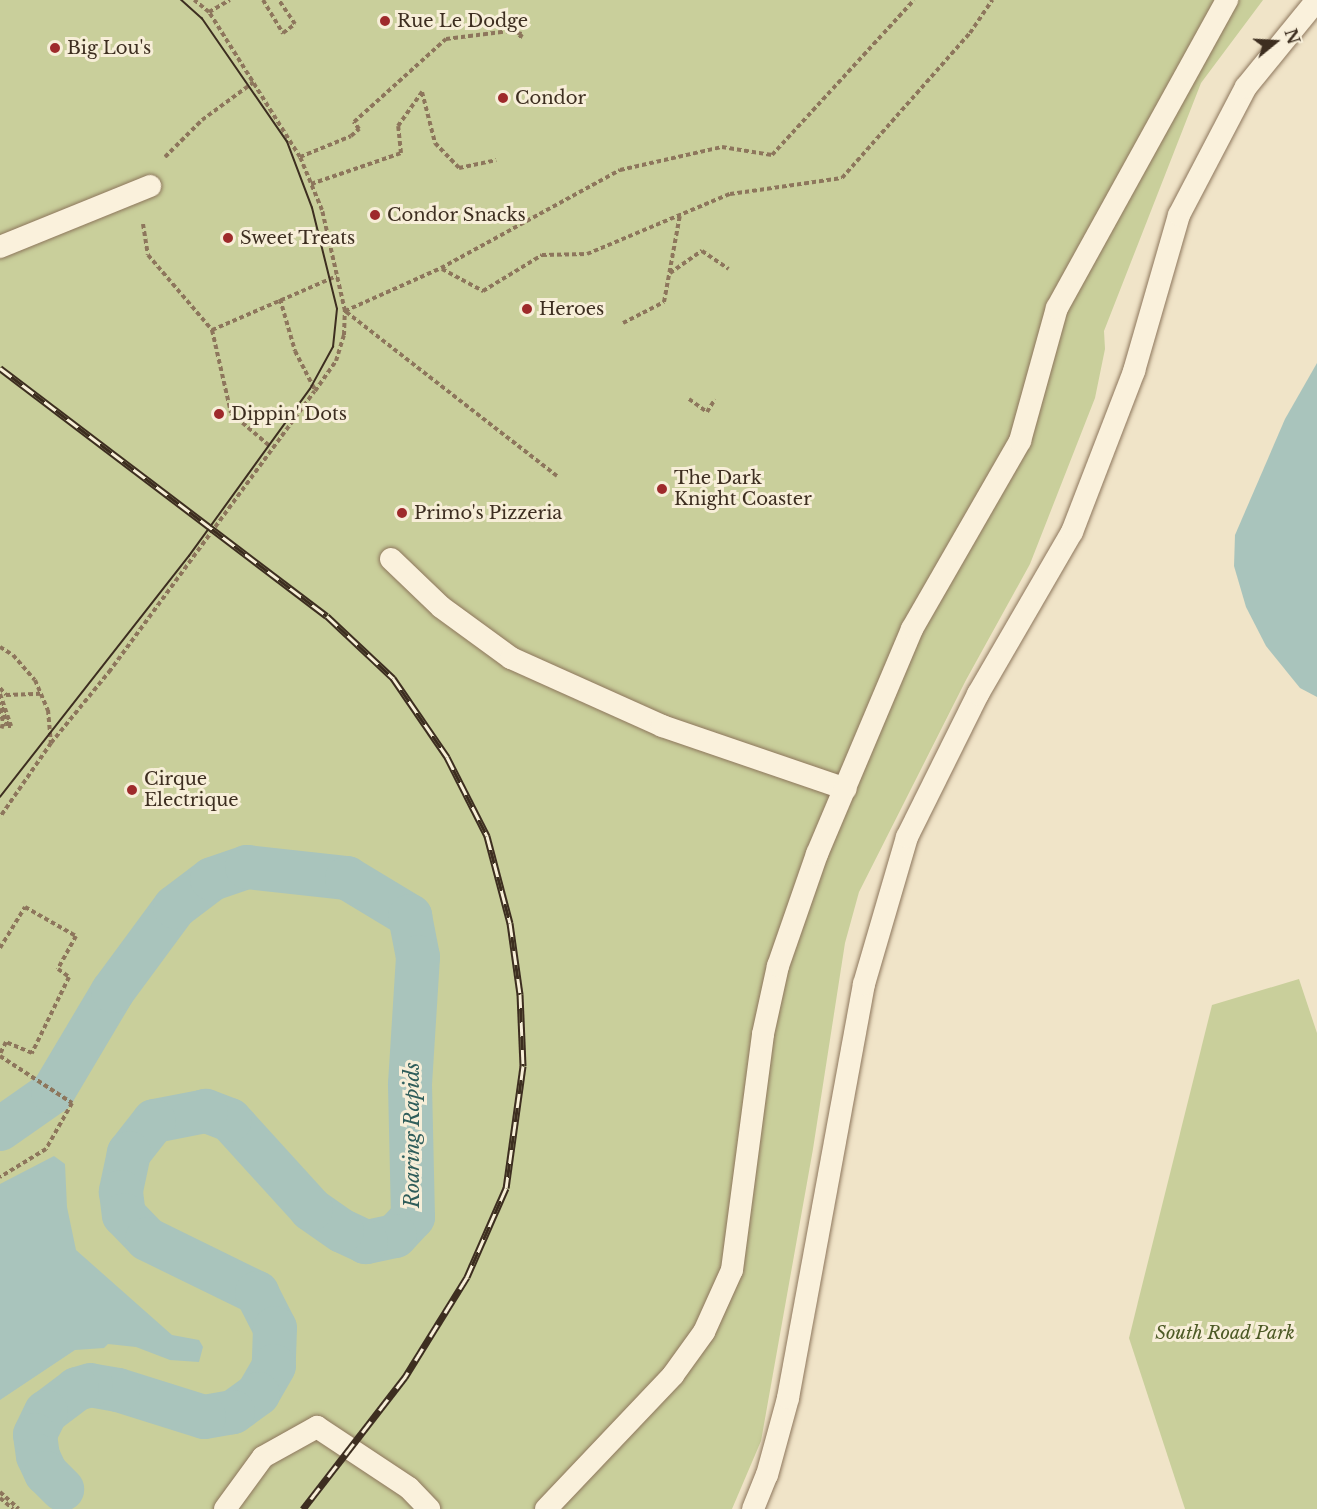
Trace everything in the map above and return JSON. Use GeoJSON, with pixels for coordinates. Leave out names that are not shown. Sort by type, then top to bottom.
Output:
{"type":"FeatureCollection","features":[{"type":"Feature","properties":{"kind":"lane"},"geometry":{"type":"LineString","coordinates":[[546,1509],[673,1375],[704,1332],[732,1270],[763,1034],[778,966],[817,854],[912,629],[1020,441],[1057,308],[1227,0]]}},
{"type":"Feature","properties":{"kind":"lane"},"geometry":{"type":"LineString","coordinates":[[753,1509],[767,1475],[788,1398],[864,984],[907,837],[978,694],[1072,532],[1134,371],[1179,214],[1246,87],[1317,0]]}},
{"type":"Feature","properties":{"kind":"lane"},"geometry":{"type":"LineString","coordinates":[[0,247],[150,186]]}},
{"type":"Feature","properties":{"kind":"lane"},"geometry":{"type":"LineString","coordinates":[[391,560],[441,607],[511,658],[662,726],[846,789]]}},
{"type":"Feature","properties":{"kind":"lane"},"geometry":{"type":"LineString","coordinates":[[225,1509],[263,1457],[316,1426],[409,1488],[429,1509]]}},
{"type":"Feature","properties":{"kind":"path"},"geometry":{"type":"LineString","coordinates":[[0,817],[51,743],[109,672],[336,361],[345,311],[322,210],[300,157],[209,12],[194,0]]}},
{"type":"Feature","properties":{"kind":"path"},"geometry":{"type":"LineString","coordinates":[[209,12],[230,0]]}},
{"type":"Feature","properties":{"kind":"path"},"geometry":{"type":"LineString","coordinates":[[263,0],[283,33],[295,24],[279,0]]}},
{"type":"Feature","properties":{"kind":"path"},"geometry":{"type":"LineString","coordinates":[[345,311],[441,268],[620,170],[723,147],[772,155],[914,0]]}},
{"type":"Feature","properties":{"kind":"path"},"geometry":{"type":"LineString","coordinates":[[441,268],[483,291],[542,255],[587,255],[730,194],[842,177],[970,33],[992,0]]}},
{"type":"Feature","properties":{"kind":"path"},"geometry":{"type":"LineString","coordinates":[[300,157],[351,136],[358,129],[354,122],[447,39],[510,31],[522,34],[519,39]]}},
{"type":"Feature","properties":{"kind":"path"},"geometry":{"type":"LineString","coordinates":[[254,82],[202,120],[156,165],[141,212],[148,255],[212,330],[231,413],[271,447]]}},
{"type":"Feature","properties":{"kind":"path"},"geometry":{"type":"LineString","coordinates":[[311,184],[401,153],[398,126],[422,92],[435,143],[459,168],[496,160]]}},
{"type":"Feature","properties":{"kind":"path"},"geometry":{"type":"LineString","coordinates":[[622,323],[664,302],[681,214]]}},
{"type":"Feature","properties":{"kind":"path"},"geometry":{"type":"LineString","coordinates":[[670,273],[702,251],[729,269]]}},
{"type":"Feature","properties":{"kind":"path"},"geometry":{"type":"LineString","coordinates":[[212,330],[337,276]]}},
{"type":"Feature","properties":{"kind":"path"},"geometry":{"type":"LineString","coordinates":[[280,299],[295,351],[315,391]]}},
{"type":"Feature","properties":{"kind":"path"},"geometry":{"type":"LineString","coordinates":[[345,311],[557,476]]}},
{"type":"Feature","properties":{"kind":"path"},"geometry":{"type":"LineString","coordinates":[[689,399],[707,412],[715,399]]}},
{"type":"Feature","properties":{"kind":"path"},"geometry":{"type":"LineString","coordinates":[[0,647],[14,655],[35,680],[48,710],[51,743]]}},
{"type":"Feature","properties":{"kind":"path"},"geometry":{"type":"LineString","coordinates":[[0,688],[6,695],[41,694]]}},
{"type":"Feature","properties":{"kind":"path"},"geometry":{"type":"LineString","coordinates":[[0,694],[11,726],[8,726],[0,702]]}},
{"type":"Feature","properties":{"kind":"path"},"geometry":{"type":"LineString","coordinates":[[0,709],[4,726],[0,726]]}},
{"type":"Feature","properties":{"kind":"path"},"geometry":{"type":"LineString","coordinates":[[0,948],[25,907],[76,936],[57,969],[69,977],[32,1053],[6,1042],[0,1055],[72,1103],[45,1149],[0,1177]]}},
{"type":"Feature","properties":{"kind":"path"},"geometry":{"type":"LineString","coordinates":[[0,1492],[19,1509]]}},
{"type":"Feature","properties":{"kind":"path"},"geometry":{"type":"LineString","coordinates":[[0,1498],[13,1509]]}},
{"type":"Feature","properties":{"kind":"green space"},"geometry":{"type":"Polygon","coordinates":[[[0,0],[1263,0],[1201,83],[1104,331],[1105,349],[1095,398],[1030,564],[966,680],[859,892],[845,943],[813,1149],[761,1441],[732,1509],[0,1509],[0,0]]]}},
{"type":"Feature","properties":{"kind":"green space","name":"South Road Park"},"geometry":{"type":"Polygon","coordinates":[[[1299,979],[1317,1033],[1317,1509],[1185,1509],[1129,1338],[1212,1005],[1299,979]]]}},
{"type":"Feature","properties":{"kind":"water"},"geometry":{"type":"Polygon","coordinates":[[[1317,363],[1317,697],[1300,688],[1266,646],[1246,607],[1234,566],[1235,535],[1285,419],[1317,363]]]}},
{"type":"Feature","properties":{"kind":"water"},"geometry":{"type":"Polygon","coordinates":[[[54,1156],[65,1164],[67,1207],[76,1250],[172,1335],[199,1340],[203,1347],[199,1362],[170,1360],[136,1347],[108,1344],[104,1348],[75,1350],[0,1400],[0,1184],[54,1156]]]}},
{"type":"Feature","properties":{"kind":"waterway","name":"Roaring Rapids"},"geometry":{"type":"LineString","coordinates":[[0,1129],[53,1092],[113,991],[175,907],[212,879],[247,867],[347,878],[410,916],[418,957],[410,1085],[413,1217],[395,1236],[366,1242],[342,1231],[311,1209],[230,1120],[206,1111],[154,1121],[129,1153],[121,1192],[124,1215],[147,1239],[257,1293],[275,1328],[274,1366],[258,1394],[233,1412],[204,1417],[118,1390],[91,1385],[77,1389],[46,1412],[35,1435],[38,1456],[46,1473],[62,1489]]}},
{"type":"Feature","properties":{"kind":"tram line"},"geometry":{"type":"LineString","coordinates":[[0,797],[189,556],[310,389],[333,347],[337,309],[312,208],[287,142],[202,19],[181,0]]}},
{"type":"Feature","properties":{"kind":"railway"},"geometry":{"type":"LineString","coordinates":[[0,368],[327,616],[393,678],[447,757],[487,836],[510,923],[520,994],[523,1066],[506,1188],[467,1277],[405,1377],[303,1509]]}},
{"type":"Feature","properties":{"kind":"place","name":"Rue Le Dodge"},"geometry":{"type":"Point","coordinates":[385,21]}},
{"type":"Feature","properties":{"kind":"place","name":"Big Lou's"},"geometry":{"type":"Point","coordinates":[55,48]}},
{"type":"Feature","properties":{"kind":"place","name":"Condor"},"geometry":{"type":"Point","coordinates":[503,98]}},
{"type":"Feature","properties":{"kind":"place","name":"Condor Snacks"},"geometry":{"type":"Point","coordinates":[375,215]}},
{"type":"Feature","properties":{"kind":"place","name":"Sweet Treats"},"geometry":{"type":"Point","coordinates":[228,238]}},
{"type":"Feature","properties":{"kind":"place","name":"Heroes"},"geometry":{"type":"Point","coordinates":[527,309]}},
{"type":"Feature","properties":{"kind":"place","name":"Dippin' Dots"},"geometry":{"type":"Point","coordinates":[219,414]}},
{"type":"Feature","properties":{"kind":"place","name":"The Dark Knight Coaster"},"geometry":{"type":"Point","coordinates":[662,489]}},
{"type":"Feature","properties":{"kind":"place","name":"Primo's Pizzeria"},"geometry":{"type":"Point","coordinates":[402,513]}},
{"type":"Feature","properties":{"kind":"place","name":"Cirque Electrique"},"geometry":{"type":"Point","coordinates":[132,790]}}]}
